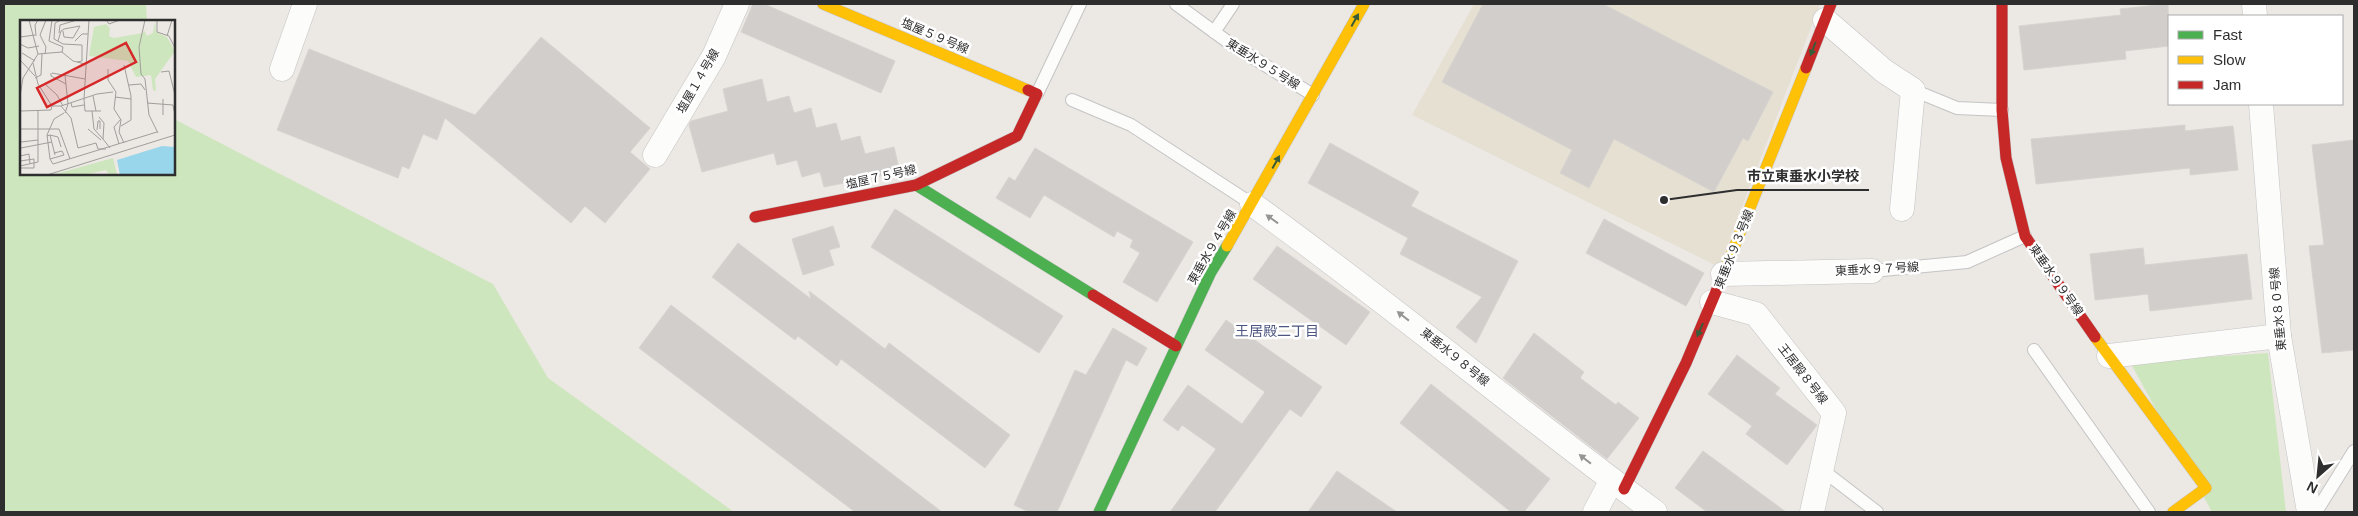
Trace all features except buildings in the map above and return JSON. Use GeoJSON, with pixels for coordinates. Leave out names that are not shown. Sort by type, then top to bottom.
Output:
{"type":"FeatureCollection","features":[{"type":"Feature","properties":{"kind":"street"},"geometry":{"type":"LineString","coordinates":[[282,69],[305,4]]}},
{"type":"Feature","properties":{"kind":"street","name":"塩屋１４号線"},"geometry":{"type":"LineString","coordinates":[[655,155],[714,56],[737,4]]}},
{"type":"Feature","properties":{"kind":"street","name":"塩屋５９号線"},"geometry":{"type":"LineString","coordinates":[[823,4],[1037,94]]}},
{"type":"Feature","properties":{"kind":"street","name":"東垂水９４号線"},"geometry":{"type":"LineString","coordinates":[[1102,511],[1211,272],[1252,204],[1364,4]]}},
{"type":"Feature","properties":{"kind":"street","name":"東垂水９９号線"},"geometry":{"type":"LineString","coordinates":[[2002,4],[2002,110],[2006,158],[2025,236],[2109,356],[2206,488],[2173,512]]}},
{"type":"Feature","properties":{"kind":"street"},"geometry":{"type":"LineString","coordinates":[[1828,12],[1884,71],[1913,90],[1902,208]]}},
{"type":"Feature","properties":{"kind":"street","name":"東垂水９３号線"},"geometry":{"type":"LineString","coordinates":[[1595,512],[1618,485],[1686,364],[1828,12]]}},
{"type":"Feature","properties":{"kind":"street","name":"塩屋７５号線"},"geometry":{"type":"LineString","coordinates":[[755,217],[916,185],[1017,136],[1037,94]]}},
{"type":"Feature","properties":{"kind":"street","name":"東垂水８０号線"},"geometry":{"type":"LineString","coordinates":[[2261,105],[2279,336],[2309,512]]}},
{"type":"Feature","properties":{"kind":"street"},"geometry":{"type":"LineString","coordinates":[[916,185],[1176,346]]}},
{"type":"Feature","properties":{"kind":"street","name":"東垂水９８号線"},"geometry":{"type":"LineString","coordinates":[[1252,204],[1336,265],[1655,512]]}},
{"type":"Feature","properties":{"kind":"street","name":"東垂水９７号線"},"geometry":{"type":"LineString","coordinates":[[1723,274],[1872,271]]}},
{"type":"Feature","properties":{"kind":"street","name":"王居殿８号線"},"geometry":{"type":"LineString","coordinates":[[1712,302],[1756,314],[1834,413],[1812,512]]}},
{"type":"Feature","properties":{"kind":"street"},"geometry":{"type":"LineString","coordinates":[[2109,356],[2279,336]]}},
{"type":"Feature","properties":{"kind":"lane"},"geometry":{"type":"LineString","coordinates":[[1037,94],[1080,4]]}},
{"type":"Feature","properties":{"kind":"lane","name":"東垂水９５号線"},"geometry":{"type":"LineString","coordinates":[[1176,4],[1214,32],[1313,95]]}},
{"type":"Feature","properties":{"kind":"lane","name":"東垂水９５号線"},"geometry":{"type":"LineString","coordinates":[[1214,32],[1234,4]]}},
{"type":"Feature","properties":{"kind":"lane"},"geometry":{"type":"LineString","coordinates":[[1913,90],[1957,108],[2002,110]]}},
{"type":"Feature","properties":{"kind":"lane"},"geometry":{"type":"LineString","coordinates":[[1072,100],[1131,125],[1252,204]]}},
{"type":"Feature","properties":{"kind":"lane","name":"東垂水９７号線"},"geometry":{"type":"LineString","coordinates":[[1872,271],[1966,262],[2025,236]]}},
{"type":"Feature","properties":{"kind":"lane"},"geometry":{"type":"LineString","coordinates":[[2034,350],[2149,512]]}},
{"type":"Feature","properties":{"kind":"lane"},"geometry":{"type":"LineString","coordinates":[[2316,512],[2354,450]]}},
{"type":"Feature","properties":{"kind":"lane"},"geometry":{"type":"LineString","coordinates":[[1822,469],[1877,512]]}},
{"type":"Feature","properties":{"kind":"shaded area"},"geometry":{"type":"Polygon","coordinates":[[[1474,4],[1820,4],[1719,267],[1412,115],[1474,4]]]}},
{"type":"Feature","properties":{"kind":"green space"},"geometry":{"type":"Polygon","coordinates":[[[4,4],[146,4],[147,20],[20,20],[20,175],[175,175],[175,120],[493,284],[548,378],[734,512],[4,512],[4,4]]]}},
{"type":"Feature","properties":{"kind":"green space"},"geometry":{"type":"Polygon","coordinates":[[[2268,353],[2286,512],[2212,512],[2130,362],[2268,353]]]}},
{"type":"Feature","properties":{"kind":"traffic: fast"},"geometry":{"type":"LineString","coordinates":[[916,185],[1093,295]]}},
{"type":"Feature","properties":{"kind":"traffic: fast"},"geometry":{"type":"LineString","coordinates":[[1099,512],[1211,272],[1227,246]]}},
{"type":"Feature","properties":{"kind":"traffic: slow"},"geometry":{"type":"LineString","coordinates":[[823,4],[1028,90]]}},
{"type":"Feature","properties":{"kind":"traffic: slow"},"geometry":{"type":"LineString","coordinates":[[1227,246],[1364,4]]}},
{"type":"Feature","properties":{"kind":"traffic: slow"},"geometry":{"type":"LineString","coordinates":[[1723,275],[1806,68]]}},
{"type":"Feature","properties":{"kind":"traffic: slow"},"geometry":{"type":"LineString","coordinates":[[2095,337],[2206,488],[2173,512]]}},
{"type":"Feature","properties":{"kind":"traffic: jam"},"geometry":{"type":"LineString","coordinates":[[1806,68],[1831,4]]}},
{"type":"Feature","properties":{"kind":"traffic: jam"},"geometry":{"type":"LineString","coordinates":[[2002,4],[2002,110],[2006,158],[2025,236],[2095,337]]}},
{"type":"Feature","properties":{"kind":"traffic: jam"},"geometry":{"type":"LineString","coordinates":[[755,217],[916,185],[1017,136],[1037,94],[1028,90]]}},
{"type":"Feature","properties":{"kind":"traffic: jam"},"geometry":{"type":"LineString","coordinates":[[1624,489],[1686,363],[1723,275]]}},
{"type":"Feature","properties":{"kind":"traffic: jam"},"geometry":{"type":"LineString","coordinates":[[1093,295],[1176,346]]}},
{"type":"Feature","properties":{"kind":"place","name":"市立東垂水小学校"},"geometry":{"type":"Point","coordinates":[1664,200]}},
{"type":"Feature","properties":{"kind":"district","name":"王居殿二丁目"},"geometry":{"type":"Point","coordinates":[1277,331]}}]}
